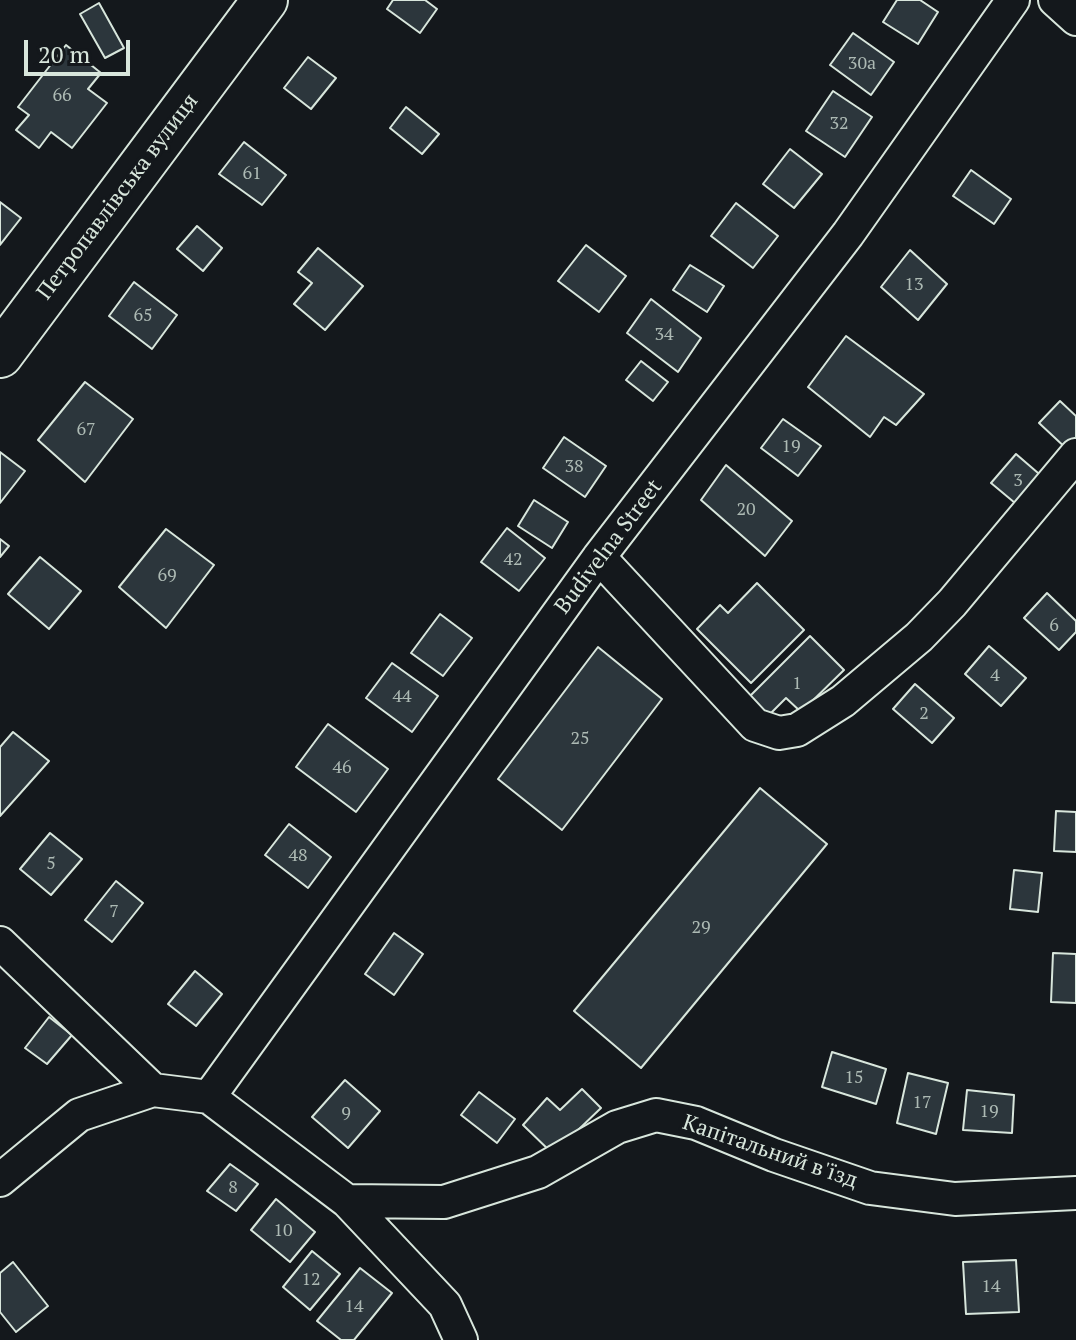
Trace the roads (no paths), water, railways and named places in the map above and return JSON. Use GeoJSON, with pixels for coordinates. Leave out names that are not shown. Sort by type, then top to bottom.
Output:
{"type":"FeatureCollection","features":[{"type":"Feature","properties":{"kind":"street","name":"Петропавлівська вулиця"},"geometry":{"type":"LineString","coordinates":[[0,355],[265,0]]}},
{"type":"Feature","properties":{"kind":"street","name":"Budivelna Street"},"geometry":{"type":"LineString","coordinates":[[209,1097],[599,557],[848,234],[1013,0]]}},
{"type":"Feature","properties":{"kind":"street"},"geometry":{"type":"LineString","coordinates":[[1055,0],[1076,19]]}},
{"type":"Feature","properties":{"kind":"street"},"geometry":{"type":"LineString","coordinates":[[599,557],[755,725],[779,733],[797,730],[843,701],[919,637],[952,603],[1076,455]]}},
{"type":"Feature","properties":{"kind":"street"},"geometry":{"type":"LineString","coordinates":[[0,943],[153,1090]]}},
{"type":"Feature","properties":{"kind":"street"},"geometry":{"type":"LineString","coordinates":[[0,1180],[79,1115],[153,1090],[209,1097],[347,1201],[445,1305],[461,1340]]}},
{"type":"Feature","properties":{"kind":"street","name":"Капітальний в'їзд"},"geometry":{"type":"LineString","coordinates":[[347,1201],[444,1202],[538,1172],[617,1127],[656,1115],[696,1123],[774,1155],[870,1188],[955,1199],[1076,1193]]}}]}
